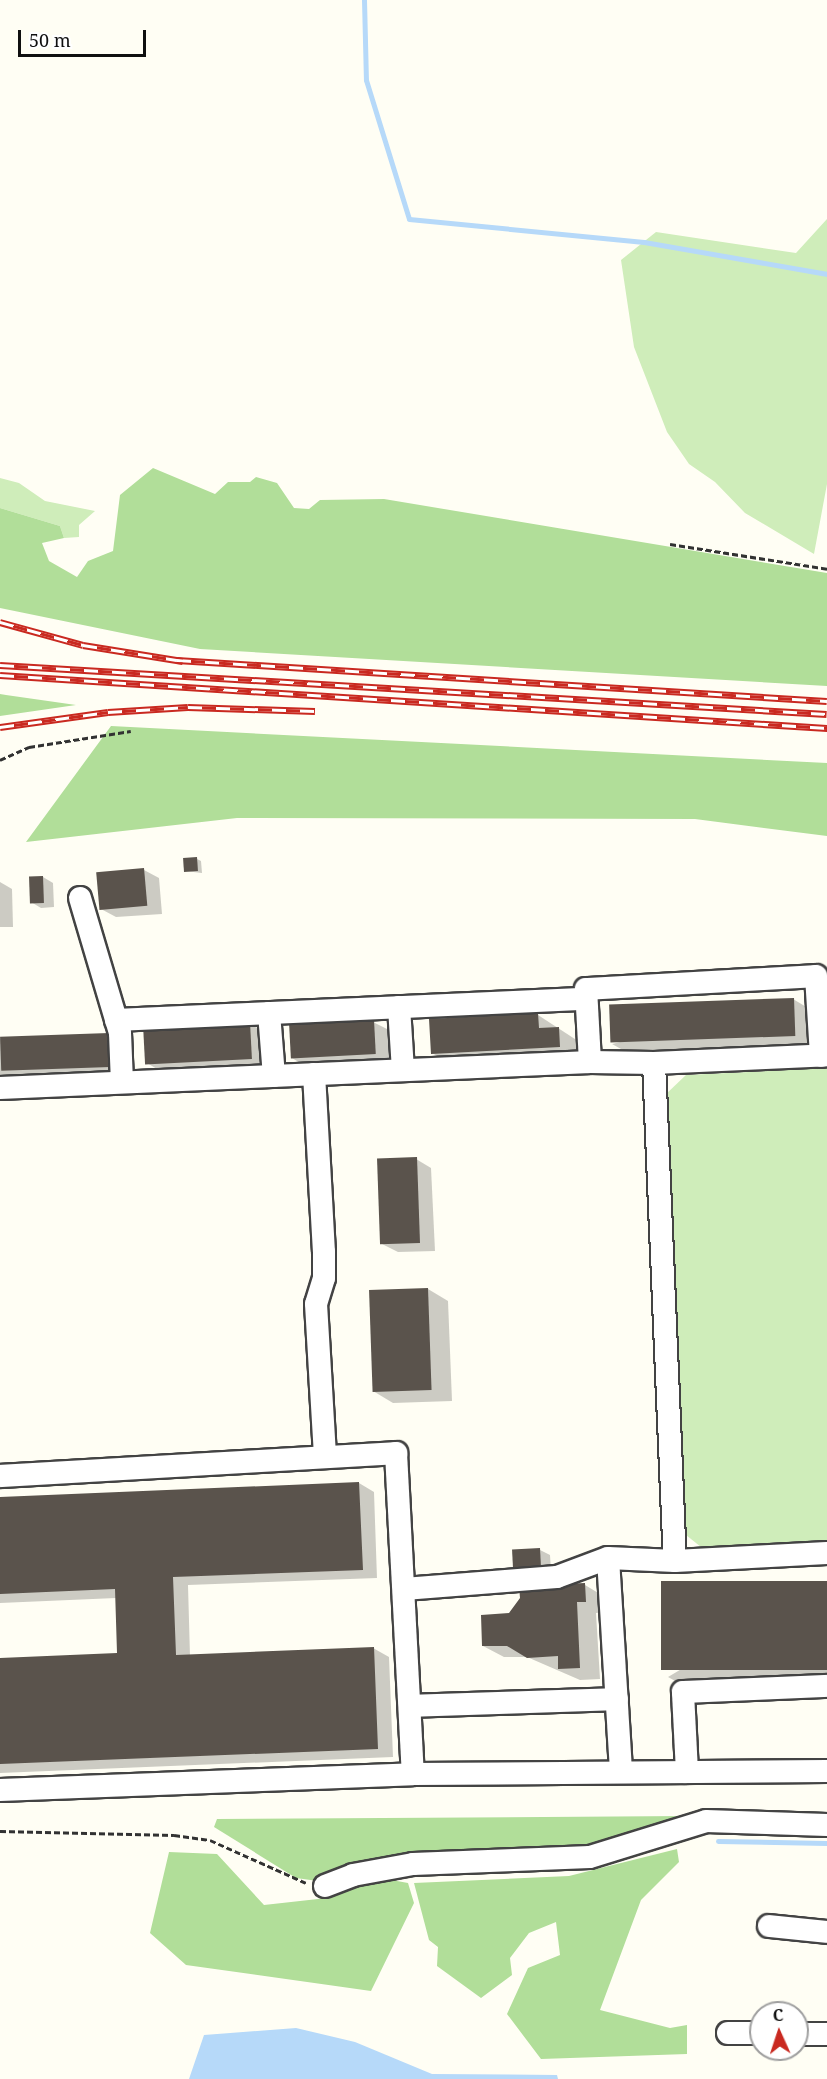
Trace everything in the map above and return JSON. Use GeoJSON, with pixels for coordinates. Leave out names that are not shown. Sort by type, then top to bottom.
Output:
{"type":"FeatureCollection","features":[{"type":"Feature","properties":{"kind":"lane"},"geometry":{"type":"LineString","coordinates":[[80,898],[116,1020],[122,1082]]}},
{"type":"Feature","properties":{"kind":"lane"},"geometry":{"type":"LineString","coordinates":[[0,1088],[590,1062],[654,1063],[824,1056],[816,976],[586,989],[590,1062]]}},
{"type":"Feature","properties":{"kind":"lane"},"geometry":{"type":"LineString","coordinates":[[116,1020],[586,999]]}},
{"type":"Feature","properties":{"kind":"lane"},"geometry":{"type":"LineString","coordinates":[[399,1007],[403,1070]]}},
{"type":"Feature","properties":{"kind":"lane"},"geometry":{"type":"LineString","coordinates":[[269,1013],[274,1076]]}},
{"type":"Feature","properties":{"kind":"lane"},"geometry":{"type":"LineString","coordinates":[[654,1063],[675,1561]]}},
{"type":"Feature","properties":{"kind":"lane"},"geometry":{"type":"LineString","coordinates":[[314,1074],[324,1252],[324,1278],[316,1304],[325,1457]]}},
{"type":"Feature","properties":{"kind":"lane"},"geometry":{"type":"LineString","coordinates":[[0,1476],[396,1454],[413,1774]]}},
{"type":"Feature","properties":{"kind":"lane"},"geometry":{"type":"LineString","coordinates":[[404,1589],[557,1577],[608,1558],[675,1561],[827,1553]]}},
{"type":"Feature","properties":{"kind":"lane"},"geometry":{"type":"LineString","coordinates":[[608,1558],[621,1771]]}},
{"type":"Feature","properties":{"kind":"lane"},"geometry":{"type":"LineString","coordinates":[[687,1772],[683,1692],[827,1686]]}},
{"type":"Feature","properties":{"kind":"lane"},"geometry":{"type":"LineString","coordinates":[[410,1706],[617,1699]]}},
{"type":"Feature","properties":{"kind":"lane"},"geometry":{"type":"LineString","coordinates":[[0,1790],[413,1774],[827,1771]]}},
{"type":"Feature","properties":{"kind":"lane"},"geometry":{"type":"LineString","coordinates":[[325,1886],[353,1875],[413,1864],[590,1857],[706,1821],[827,1825]]}},
{"type":"Feature","properties":{"kind":"lane"},"geometry":{"type":"LineString","coordinates":[[769,1926],[827,1932]]}},
{"type":"Feature","properties":{"kind":"lane"},"geometry":{"type":"LineString","coordinates":[[728,2033],[749,2033]]}},
{"type":"Feature","properties":{"kind":"lane"},"geometry":{"type":"LineString","coordinates":[[809,2034],[827,2034]]}},
{"type":"Feature","properties":{"kind":"path"},"geometry":{"type":"LineString","coordinates":[[670,544],[827,568]]}},
{"type":"Feature","properties":{"kind":"path"},"geometry":{"type":"LineString","coordinates":[[0,760],[29,747],[131,731]]}},
{"type":"Feature","properties":{"kind":"path"},"geometry":{"type":"LineString","coordinates":[[0,1831],[174,1835],[210,1840],[246,1854],[296,1881],[325,1886]]}},
{"type":"Feature","properties":{"kind":"green space"},"geometry":{"type":"Polygon","coordinates":[[[827,219],[827,484],[814,554],[745,513],[715,482],[689,464],[667,432],[634,347],[621,260],[656,232],[796,253],[827,219]]]}},
{"type":"Feature","properties":{"kind":"green space"},"geometry":{"type":"Polygon","coordinates":[[[153,468],[215,494],[228,482],[250,482],[256,477],[277,483],[294,508],[309,509],[320,500],[384,499],[827,573],[827,686],[200,649],[0,608],[0,508],[60,526],[64,538],[42,543],[49,561],[77,577],[88,561],[113,551],[120,495],[153,468]]]}},
{"type":"Feature","properties":{"kind":"green space"},"geometry":{"type":"Polygon","coordinates":[[[0,478],[19,483],[45,501],[95,511],[79,525],[79,537],[64,538],[60,526],[0,508],[0,478]]]}},
{"type":"Feature","properties":{"kind":"green space"},"geometry":{"type":"Polygon","coordinates":[[[0,694],[6,695],[76,705],[0,716],[0,694]]]}},
{"type":"Feature","properties":{"kind":"green space"},"geometry":{"type":"Polygon","coordinates":[[[111,726],[827,763],[827,836],[695,819],[237,818],[26,842],[111,726]]]}},
{"type":"Feature","properties":{"kind":"green space"},"geometry":{"type":"Polygon","coordinates":[[[827,1068],[827,1540],[701,1547],[686,1535],[665,1095],[686,1075],[827,1068]]]}},
{"type":"Feature","properties":{"kind":"green space"},"geometry":{"type":"Polygon","coordinates":[[[686,1816],[591,1854],[325,1882],[296,1878],[214,1827],[217,1819],[686,1816]]]}},
{"type":"Feature","properties":{"kind":"green space"},"geometry":{"type":"Polygon","coordinates":[[[677,1849],[679,1862],[641,1900],[600,2010],[670,2028],[687,2025],[687,2054],[541,2059],[507,2014],[528,1968],[560,1955],[556,1922],[529,1933],[510,1958],[512,1975],[481,1998],[437,1966],[438,1947],[429,1940],[414,1883],[569,1876],[677,1849]]]}},
{"type":"Feature","properties":{"kind":"green space"},"geometry":{"type":"Polygon","coordinates":[[[169,1852],[217,1854],[264,1905],[318,1899],[386,1879],[408,1883],[414,1903],[371,1991],[186,1965],[150,1933],[169,1852]]]}},
{"type":"Feature","properties":{"kind":"water"},"geometry":{"type":"Polygon","coordinates":[[[296,2028],[355,2042],[432,2074],[557,2075],[558,2079],[189,2079],[204,2035],[296,2028]]]}},
{"type":"Feature","properties":{"kind":"building"},"geometry":{"type":"Polygon","coordinates":[[[197,857],[198,871],[184,872],[183,858],[197,857]]]}},
{"type":"Feature","properties":{"kind":"building"},"geometry":{"type":"Polygon","coordinates":[[[144,868],[147,906],[99,910],[96,872],[144,868]]]}},
{"type":"Feature","properties":{"kind":"building"},"geometry":{"type":"Polygon","coordinates":[[[29,876],[43,876],[44,903],[30,903],[29,876]]]}},
{"type":"Feature","properties":{"kind":"building"},"geometry":{"type":"Polygon","coordinates":[[[794,998],[795,1036],[610,1042],[609,1004],[794,998]]]}},
{"type":"Feature","properties":{"kind":"building"},"geometry":{"type":"Polygon","coordinates":[[[538,1013],[539,1028],[559,1027],[560,1047],[431,1054],[429,1019],[538,1013]]]}},
{"type":"Feature","properties":{"kind":"building"},"geometry":{"type":"Polygon","coordinates":[[[374,1020],[376,1054],[291,1058],[289,1024],[374,1020]]]}},
{"type":"Feature","properties":{"kind":"building"},"geometry":{"type":"Polygon","coordinates":[[[250,1022],[252,1059],[145,1065],[143,1028],[250,1022]]]}},
{"type":"Feature","properties":{"kind":"building"},"geometry":{"type":"Polygon","coordinates":[[[109,1033],[110,1067],[1,1071],[0,1037],[109,1033]]]}},
{"type":"Feature","properties":{"kind":"building"},"geometry":{"type":"Polygon","coordinates":[[[417,1157],[420,1243],[380,1244],[377,1158],[417,1157]]]}},
{"type":"Feature","properties":{"kind":"building"},"geometry":{"type":"Polygon","coordinates":[[[428,1288],[432,1390],[373,1392],[369,1290],[428,1288]]]}},
{"type":"Feature","properties":{"kind":"building"},"geometry":{"type":"Polygon","coordinates":[[[359,1482],[363,1570],[173,1577],[176,1655],[374,1647],[378,1749],[0,1764],[0,1658],[117,1653],[115,1589],[0,1594],[0,1497],[359,1482]]]}},
{"type":"Feature","properties":{"kind":"building"},"geometry":{"type":"Polygon","coordinates":[[[540,1548],[541,1567],[513,1568],[512,1549],[540,1548]]]}},
{"type":"Feature","properties":{"kind":"building"},"geometry":{"type":"Polygon","coordinates":[[[661,1581],[827,1581],[827,1670],[661,1670],[661,1581]]]}},
{"type":"Feature","properties":{"kind":"building"},"geometry":{"type":"Polygon","coordinates":[[[585,1583],[586,1602],[577,1602],[580,1668],[558,1669],[558,1656],[527,1658],[507,1646],[482,1646],[481,1615],[509,1613],[520,1598],[519,1586],[585,1583]]]}},
{"type":"Feature","properties":{"kind":"waterway"},"geometry":{"type":"LineString","coordinates":[[364,0],[366,80],[409,219],[644,242],[827,274]]}},
{"type":"Feature","properties":{"kind":"waterway"},"geometry":{"type":"LineString","coordinates":[[718,1841],[827,1843]]}},
{"type":"Feature","properties":{"kind":"railway"},"geometry":{"type":"LineString","coordinates":[[0,622],[83,645],[183,661]]}},
{"type":"Feature","properties":{"kind":"railway"},"geometry":{"type":"LineString","coordinates":[[177,660],[827,701]]}},
{"type":"Feature","properties":{"kind":"railway"},"geometry":{"type":"LineString","coordinates":[[0,665],[827,714]]}},
{"type":"Feature","properties":{"kind":"railway"},"geometry":{"type":"LineString","coordinates":[[0,675],[827,728]]}},
{"type":"Feature","properties":{"kind":"railway"},"geometry":{"type":"LineString","coordinates":[[0,727],[108,712],[188,707],[315,711]]}}]}
